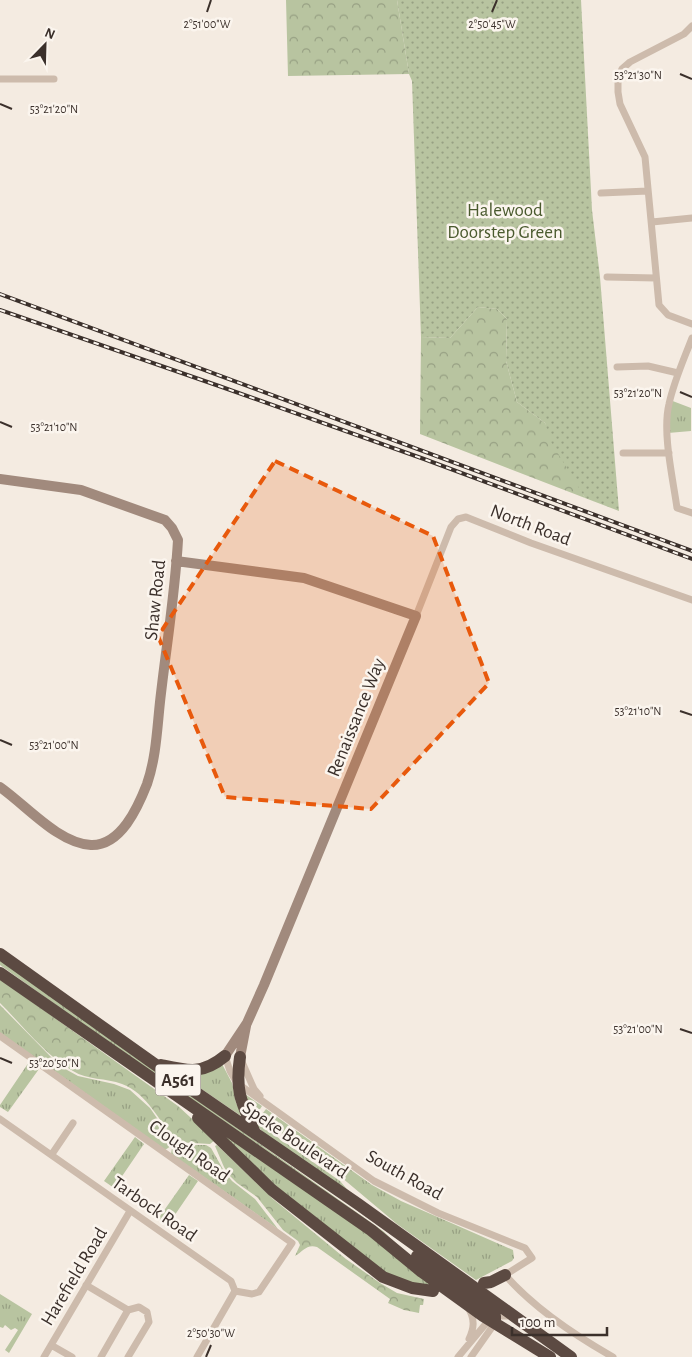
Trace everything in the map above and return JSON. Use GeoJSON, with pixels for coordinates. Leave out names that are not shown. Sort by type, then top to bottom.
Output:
{"type":"FeatureCollection","features":[{"type":"Feature","properties":{"kind":"highway","name":"Speke Boulevard"},"geometry":{"type":"LineString","coordinates":[[0,954],[153,1063],[400,1234],[571,1357]]}},
{"type":"Feature","properties":{"kind":"highway","name":"Speke Boulevard"},"geometry":{"type":"LineString","coordinates":[[0,973],[371,1230],[422,1272],[467,1305],[550,1357]]}},
{"type":"Feature","properties":{"kind":"highway"},"geometry":{"type":"LineString","coordinates":[[153,1063],[181,1070],[201,1070],[215,1064],[225,1056]]}},
{"type":"Feature","properties":{"kind":"highway"},"geometry":{"type":"LineString","coordinates":[[240,1056],[237,1083],[241,1100],[256,1134]]}},
{"type":"Feature","properties":{"kind":"highway"},"geometry":{"type":"LineString","coordinates":[[177,1097],[272,1190],[383,1277],[412,1288],[433,1291]]}},
{"type":"Feature","properties":{"kind":"highway","name":"A561"},"geometry":{"type":"LineString","coordinates":[[400,1234],[419,1258],[489,1309],[493,1320]]}},
{"type":"Feature","properties":{"kind":"highway"},"geometry":{"type":"LineString","coordinates":[[484,1283],[491,1282],[505,1274]]}},
{"type":"Feature","properties":{"kind":"street"},"geometry":{"type":"LineString","coordinates":[[692,26],[684,34],[630,62],[622,69],[618,78],[620,104],[645,157],[659,305],[662,311],[668,315],[692,324]]}},
{"type":"Feature","properties":{"kind":"street"},"geometry":{"type":"LineString","coordinates":[[0,79],[54,79]]}},
{"type":"Feature","properties":{"kind":"street"},"geometry":{"type":"LineString","coordinates":[[601,193],[648,191]]}},
{"type":"Feature","properties":{"kind":"street"},"geometry":{"type":"LineString","coordinates":[[652,222],[692,218]]}},
{"type":"Feature","properties":{"kind":"street"},"geometry":{"type":"LineString","coordinates":[[607,277],[656,278]]}},
{"type":"Feature","properties":{"kind":"street"},"geometry":{"type":"LineString","coordinates":[[692,338],[678,373],[667,415],[669,453],[677,508],[692,513]]}},
{"type":"Feature","properties":{"kind":"street"},"geometry":{"type":"LineString","coordinates":[[617,367],[648,366],[678,373]]}},
{"type":"Feature","properties":{"kind":"street"},"geometry":{"type":"LineString","coordinates":[[622,454],[669,453]]}},
{"type":"Feature","properties":{"kind":"street","name":"Shaw Road"},"geometry":{"type":"LineString","coordinates":[[0,479],[81,490],[165,520],[172,528],[178,540],[156,748],[147,784],[137,806],[122,830],[106,843],[92,845],[72,842],[56,833],[18,799],[0,788]]}},
{"type":"Feature","properties":{"kind":"street","name":"North Road"},"geometry":{"type":"LineString","coordinates":[[416,616],[451,527],[458,519],[466,517],[532,543],[692,600]]}},
{"type":"Feature","properties":{"kind":"street"},"geometry":{"type":"LineString","coordinates":[[176,561],[304,578],[416,616]]}},
{"type":"Feature","properties":{"kind":"street","name":"Renaissance Way"},"geometry":{"type":"LineString","coordinates":[[225,1056],[247,1023],[264,985],[416,616]]}},
{"type":"Feature","properties":{"kind":"street"},"geometry":{"type":"LineString","coordinates":[[240,1056],[247,1023]]}},
{"type":"Feature","properties":{"kind":"street","name":"Clough Road"},"geometry":{"type":"LineString","coordinates":[[0,1036],[292,1243],[259,1292],[252,1294],[235,1290]]}},
{"type":"Feature","properties":{"kind":"street"},"geometry":{"type":"LineString","coordinates":[[225,1056],[230,1071],[237,1083]]}},
{"type":"Feature","properties":{"kind":"street","name":"South Road"},"geometry":{"type":"LineString","coordinates":[[240,1056],[246,1075],[254,1089],[268,1104]]}},
{"type":"Feature","properties":{"kind":"street","name":"South Road"},"geometry":{"type":"LineString","coordinates":[[237,1083],[374,1181],[438,1213],[525,1248],[532,1258],[505,1274]]}},
{"type":"Feature","properties":{"kind":"street","name":"Tarbock Road"},"geometry":{"type":"LineString","coordinates":[[0,1119],[231,1281],[235,1290]]}},
{"type":"Feature","properties":{"kind":"street"},"geometry":{"type":"LineString","coordinates":[[52,1154],[73,1123]]}},
{"type":"Feature","properties":{"kind":"street","name":"Harefield Road"},"geometry":{"type":"LineString","coordinates":[[44,1357],[130,1211]]}},
{"type":"Feature","properties":{"kind":"street"},"geometry":{"type":"LineString","coordinates":[[505,1274],[519,1291],[534,1304],[613,1357]]}},
{"type":"Feature","properties":{"kind":"street"},"geometry":{"type":"LineString","coordinates":[[86,1285],[128,1310]]}},
{"type":"Feature","properties":{"kind":"street"},"geometry":{"type":"LineString","coordinates":[[196,1357],[235,1290]]}},
{"type":"Feature","properties":{"kind":"street"},"geometry":{"type":"LineString","coordinates":[[458,1357],[474,1329],[474,1321],[467,1305]]}},
{"type":"Feature","properties":{"kind":"street"},"geometry":{"type":"LineString","coordinates":[[101,1357],[128,1310],[139,1307],[144,1309],[149,1316],[149,1322],[128,1357]]}},
{"type":"Feature","properties":{"kind":"street"},"geometry":{"type":"LineString","coordinates":[[464,1348],[493,1320],[517,1317]]}},
{"type":"Feature","properties":{"kind":"street"},"geometry":{"type":"LineString","coordinates":[[471,1357],[493,1320]]}},
{"type":"Feature","properties":{"kind":"street"},"geometry":{"type":"LineString","coordinates":[[51,1345],[72,1357]]}},
{"type":"Feature","properties":{"kind":"highlighted area"},"geometry":{"type":"Polygon","coordinates":[[[275,461],[433,536],[489,683],[371,809],[225,797],[158,636],[275,461]]]}},
{"type":"Feature","properties":{"kind":"green space"},"geometry":{"type":"Polygon","coordinates":[[[286,0],[397,0],[409,74],[288,76],[286,0]]]}},
{"type":"Feature","properties":{"kind":"green space","name":"Halewood Doorstep Green"},"geometry":{"type":"Polygon","coordinates":[[[397,0],[581,0],[592,210],[600,277],[619,511],[585,498],[551,442],[545,423],[517,402],[506,361],[507,319],[497,309],[478,307],[450,338],[421,337],[412,81],[409,74],[397,0]]]}},
{"type":"Feature","properties":{"kind":"green space"},"geometry":{"type":"Polygon","coordinates":[[[478,307],[497,309],[507,319],[506,361],[517,402],[545,423],[585,498],[420,434],[421,337],[450,338],[478,307]]]}},
{"type":"Feature","properties":{"kind":"green space"},"geometry":{"type":"Polygon","coordinates":[[[670,400],[691,408],[691,431],[668,433],[670,400]]]}},
{"type":"Feature","properties":{"kind":"green space"},"geometry":{"type":"Polygon","coordinates":[[[0,960],[383,1231],[415,1261],[0,965],[0,960]]]}},
{"type":"Feature","properties":{"kind":"green space"},"geometry":{"type":"Polygon","coordinates":[[[0,979],[178,1106],[215,1140],[210,1144],[176,1142],[139,1094],[116,1082],[78,1074],[53,1057],[0,1003],[0,979]]]}},
{"type":"Feature","properties":{"kind":"green space"},"geometry":{"type":"Polygon","coordinates":[[[0,1005],[52,1058],[51,1065],[47,1066],[0,1034],[0,1005]]]}},
{"type":"Feature","properties":{"kind":"green space"},"geometry":{"type":"Polygon","coordinates":[[[29,1062],[39,1069],[8,1112],[0,1107],[0,1105],[29,1062]]]}},
{"type":"Feature","properties":{"kind":"green space"},"geometry":{"type":"Polygon","coordinates":[[[221,1062],[232,1083],[236,1103],[244,1118],[181,1075],[221,1062]]]}},
{"type":"Feature","properties":{"kind":"green space"},"geometry":{"type":"Polygon","coordinates":[[[58,1065],[78,1076],[114,1084],[130,1090],[150,1108],[171,1140],[171,1146],[165,1150],[53,1070],[54,1066],[58,1065]]]}},
{"type":"Feature","properties":{"kind":"green space"},"geometry":{"type":"Polygon","coordinates":[[[239,1090],[262,1106],[253,1120],[340,1181],[352,1195],[264,1133],[249,1117],[239,1090]]]}},
{"type":"Feature","properties":{"kind":"green space"},"geometry":{"type":"Polygon","coordinates":[[[266,1109],[372,1185],[401,1201],[513,1250],[514,1258],[512,1261],[476,1280],[397,1224],[341,1177],[260,1117],[266,1109]]]}},
{"type":"Feature","properties":{"kind":"green space"},"geometry":{"type":"Polygon","coordinates":[[[205,1118],[366,1233],[433,1287],[424,1287],[385,1273],[299,1208],[205,1118]]]}},
{"type":"Feature","properties":{"kind":"green space"},"geometry":{"type":"Polygon","coordinates":[[[135,1137],[144,1144],[114,1188],[104,1181],[135,1137]]]}},
{"type":"Feature","properties":{"kind":"green space"},"geometry":{"type":"Polygon","coordinates":[[[181,1145],[206,1145],[211,1148],[232,1181],[255,1199],[278,1229],[171,1154],[172,1148],[181,1145]]]}},
{"type":"Feature","properties":{"kind":"green space"},"geometry":{"type":"Polygon","coordinates":[[[217,1145],[273,1199],[346,1259],[397,1293],[424,1299],[423,1305],[420,1305],[419,1313],[404,1310],[388,1303],[390,1299],[317,1247],[307,1247],[295,1256],[300,1245],[298,1241],[283,1230],[257,1197],[229,1175],[215,1146],[217,1145]]]}},
{"type":"Feature","properties":{"kind":"green space"},"geometry":{"type":"Polygon","coordinates":[[[189,1175],[198,1181],[168,1225],[158,1219],[189,1175]]]}},
{"type":"Feature","properties":{"kind":"green space"},"geometry":{"type":"Polygon","coordinates":[[[0,1294],[32,1314],[9,1353],[5,1350],[18,1330],[15,1328],[11,1330],[5,1325],[3,1328],[0,1327],[0,1294]]]}},
{"type":"Feature","properties":{"kind":"railway"},"geometry":{"type":"LineString","coordinates":[[0,294],[692,551]]}},
{"type":"Feature","properties":{"kind":"railway"},"geometry":{"type":"LineString","coordinates":[[0,310],[424,459],[692,559]]}}]}
